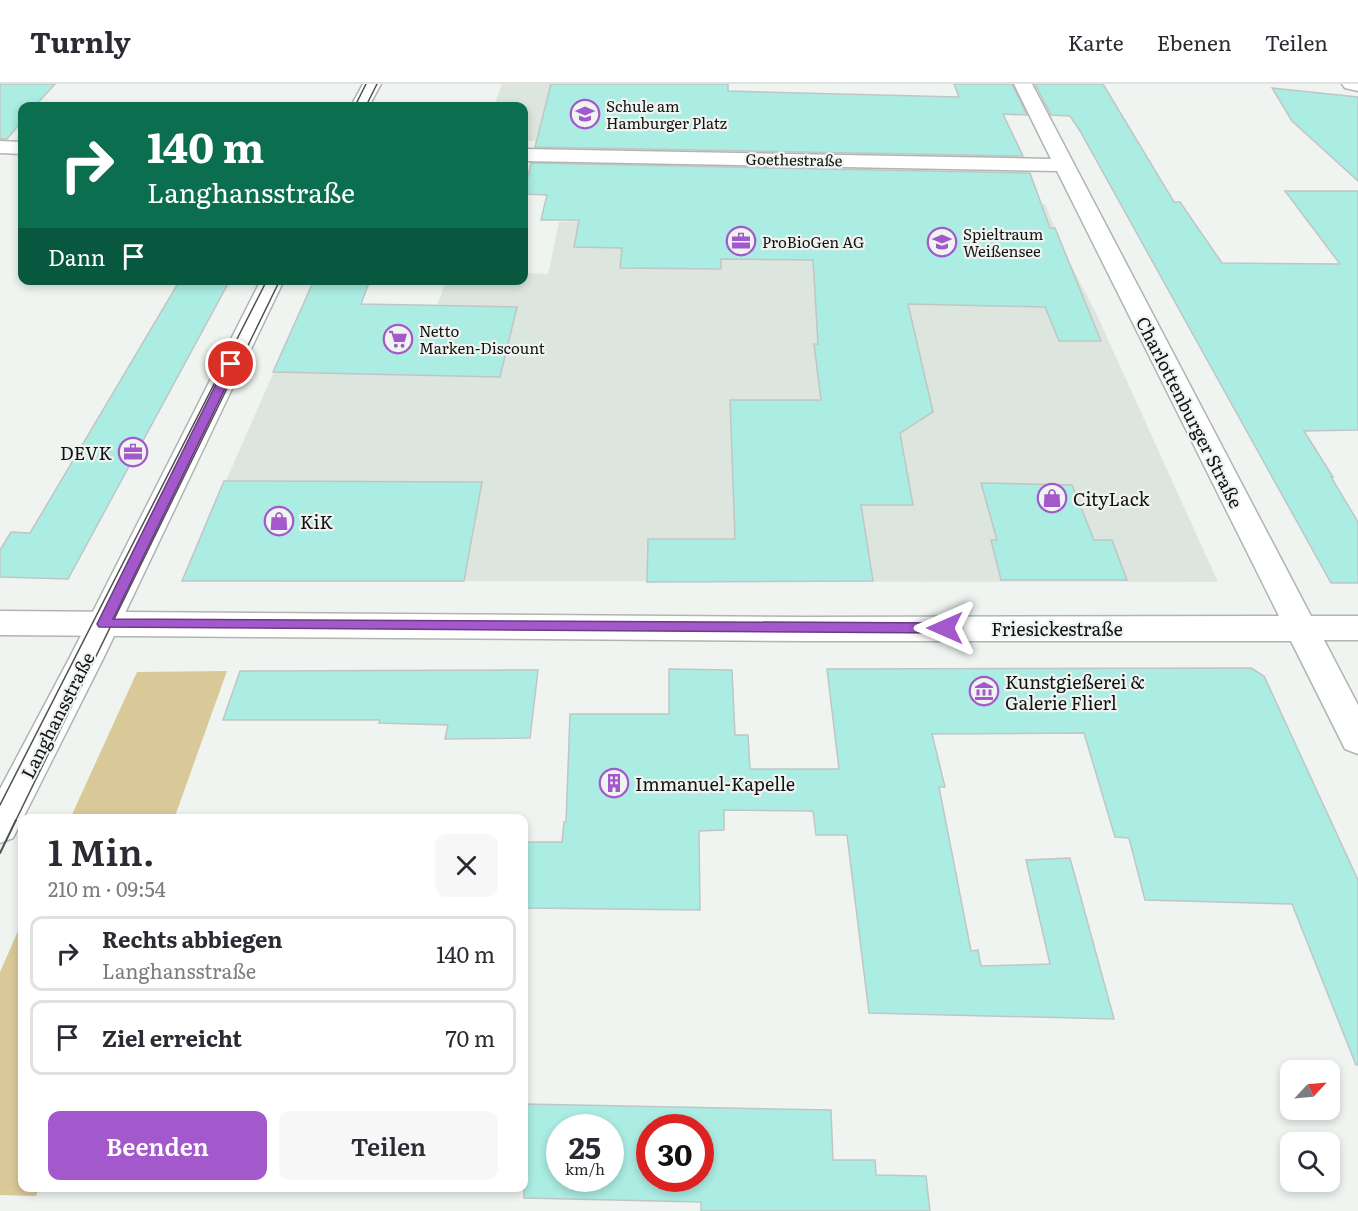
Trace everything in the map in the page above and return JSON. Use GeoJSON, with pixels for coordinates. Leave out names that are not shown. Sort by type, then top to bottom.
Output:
{"type":"FeatureCollection","features":[{"type":"Feature","properties":{"kind":"street"},"geometry":{"type":"LineString","coordinates":[[362,102],[372,84]]}},
{"type":"Feature","properties":{"kind":"street","name":"Charlottenburger Straße"},"geometry":{"type":"LineString","coordinates":[[1023,84],[1358,739]]}},
{"type":"Feature","properties":{"kind":"street"},"geometry":{"type":"LineString","coordinates":[[1351,84],[1358,86]]}},
{"type":"Feature","properties":{"kind":"street"},"geometry":{"type":"LineString","coordinates":[[0,147],[18,148]]}},
{"type":"Feature","properties":{"kind":"street","name":"Goethestraße"},"geometry":{"type":"LineString","coordinates":[[528,155],[1064,165]]}},
{"type":"Feature","properties":{"kind":"street","name":"Langhansstraße"},"geometry":{"type":"LineString","coordinates":[[0,826],[271,285]]}},
{"type":"Feature","properties":{"kind":"street","name":"Friesickestraße"},"geometry":{"type":"LineString","coordinates":[[0,623],[806,629],[1358,628]]}},
{"type":"Feature","properties":{"kind":"shaded area","name":"Schule am Hamburger Platz"},"geometry":{"type":"Polygon","coordinates":[[[502,84],[648,84],[645,143],[528,141],[528,102],[495,102],[502,84]]]}},
{"type":"Feature","properties":{"kind":"shaded area"},"geometry":{"type":"Polygon","coordinates":[[[903,202],[1045,204],[1069,261],[1096,313],[1218,582],[182,581],[304,303],[437,305],[444,285],[528,285],[528,273],[548,274],[559,222],[903,202]]]}},
{"type":"Feature","properties":{"kind":"shaded area"},"geometry":{"type":"Polygon","coordinates":[[[227,671],[176,814],[72,814],[137,672],[227,671]]]}},
{"type":"Feature","properties":{"kind":"shaded area"},"geometry":{"type":"Polygon","coordinates":[[[18,931],[18,1192],[38,1192],[36,1196],[0,1195],[0,972],[18,931]]]}},
{"type":"Feature","properties":{"kind":"building"},"geometry":{"type":"Polygon","coordinates":[[[0,84],[55,84],[39,102],[18,102],[18,126],[7,139],[0,139],[0,84]]]}},
{"type":"Feature","properties":{"kind":"building"},"geometry":{"type":"Polygon","coordinates":[[[551,84],[728,84],[728,91],[959,97],[954,84],[1012,84],[1027,115],[1003,114],[1023,156],[535,147],[551,84]]]}},
{"type":"Feature","properties":{"kind":"building"},"geometry":{"type":"Polygon","coordinates":[[[1035,84],[1103,84],[1174,202],[1180,202],[1222,263],[1340,264],[1285,191],[1358,191],[1358,430],[1304,431],[1358,522],[1358,583],[1331,583],[1080,131],[1070,116],[1051,115],[1035,84]]]}},
{"type":"Feature","properties":{"kind":"building"},"geometry":{"type":"Polygon","coordinates":[[[1272,88],[1358,97],[1358,181],[1292,121],[1272,88]]]}},
{"type":"Feature","properties":{"kind":"building"},"geometry":{"type":"Polygon","coordinates":[[[531,163],[1030,173],[1050,228],[1055,228],[1101,341],[1059,341],[1045,307],[908,304],[933,412],[900,433],[913,505],[861,505],[873,581],[647,582],[648,539],[735,539],[730,400],[821,400],[814,344],[818,344],[813,260],[721,259],[721,269],[620,268],[622,248],[574,247],[579,220],[541,220],[547,195],[528,194],[531,163]]]}},
{"type":"Feature","properties":{"kind":"building"},"geometry":{"type":"Polygon","coordinates":[[[177,285],[227,285],[68,579],[0,577],[0,550],[11,532],[30,533],[177,285]]]}},
{"type":"Feature","properties":{"kind":"building","name":"Netto Marken-Discount"},"geometry":{"type":"Polygon","coordinates":[[[312,285],[368,285],[361,304],[517,307],[500,377],[273,372],[312,285]]]}},
{"type":"Feature","properties":{"kind":"building"},"geometry":{"type":"Polygon","coordinates":[[[224,481],[482,482],[464,581],[182,581],[224,481]]]}},
{"type":"Feature","properties":{"kind":"building"},"geometry":{"type":"Polygon","coordinates":[[[981,483],[1072,485],[1094,540],[1112,540],[1127,580],[1001,580],[991,540],[997,540],[981,483]]]}},
{"type":"Feature","properties":{"kind":"building"},"geometry":{"type":"Polygon","coordinates":[[[1251,668],[1264,676],[1358,880],[1358,1065],[1356,1065],[1292,904],[1145,900],[1129,838],[1115,837],[1084,733],[932,734],[945,787],[939,787],[971,951],[978,950],[981,966],[1050,964],[1026,860],[1070,858],[1114,1019],[869,1013],[847,835],[816,835],[813,811],[724,810],[724,830],[699,831],[700,910],[528,908],[528,842],[562,842],[564,822],[566,822],[570,714],[669,714],[669,669],[732,670],[735,735],[748,735],[750,769],[839,769],[827,669],[1251,668]]]}},
{"type":"Feature","properties":{"kind":"building"},"geometry":{"type":"Polygon","coordinates":[[[538,670],[530,738],[445,739],[448,725],[379,723],[380,720],[223,720],[240,671],[538,670]]]}},
{"type":"Feature","properties":{"kind":"building"},"geometry":{"type":"Polygon","coordinates":[[[528,1104],[831,1110],[833,1160],[875,1160],[876,1175],[926,1176],[930,1211],[701,1211],[701,1202],[524,1198],[524,1192],[528,1192],[528,1104]]]}},
{"type":"Feature","properties":{"kind":"tram line"},"geometry":{"type":"LineString","coordinates":[[357,102],[366,84]]}},
{"type":"Feature","properties":{"kind":"tram line"},"geometry":{"type":"LineString","coordinates":[[368,102],[377,84]]}},
{"type":"Feature","properties":{"kind":"tram line"},"geometry":{"type":"LineString","coordinates":[[0,805],[264,285]]}},
{"type":"Feature","properties":{"kind":"tram line"},"geometry":{"type":"LineString","coordinates":[[19,814],[278,285]]}},
{"type":"Feature","properties":{"kind":"tram line"},"geometry":{"type":"LineString","coordinates":[[15,822],[18,816]]}},
{"type":"Feature","properties":{"kind":"tram line"},"geometry":{"type":"LineString","coordinates":[[0,853],[16,820]]}},
{"type":"Feature","properties":{"kind":"place","name":"Schule am Hamburger Platz"},"geometry":{"type":"Point","coordinates":[585,114]}},
{"type":"Feature","properties":{"kind":"place","name":"ProBioGen AG"},"geometry":{"type":"Point","coordinates":[741,241]}},
{"type":"Feature","properties":{"kind":"place","name":"Spieltraum Weißensee"},"geometry":{"type":"Point","coordinates":[942,242]}},
{"type":"Feature","properties":{"kind":"place","name":"Netto Marken-Discount"},"geometry":{"type":"Point","coordinates":[398,339]}},
{"type":"Feature","properties":{"kind":"place","name":"DEVK"},"geometry":{"type":"Point","coordinates":[133,452]}},
{"type":"Feature","properties":{"kind":"place","name":"CityLack"},"geometry":{"type":"Point","coordinates":[1052,498]}},
{"type":"Feature","properties":{"kind":"place","name":"KiK"},"geometry":{"type":"Point","coordinates":[279,521]}},
{"type":"Feature","properties":{"kind":"place","name":"Kunstgießerei & Galerie Flierl"},"geometry":{"type":"Point","coordinates":[984,691]}},
{"type":"Feature","properties":{"kind":"place","name":"Immanuel-Kapelle"},"geometry":{"type":"Point","coordinates":[614,783]}},
{"type":"Feature","properties":{"kind":"route"},"geometry":{"type":"LineString","coordinates":[[231,364],[103,624],[945,628]]}}]}
